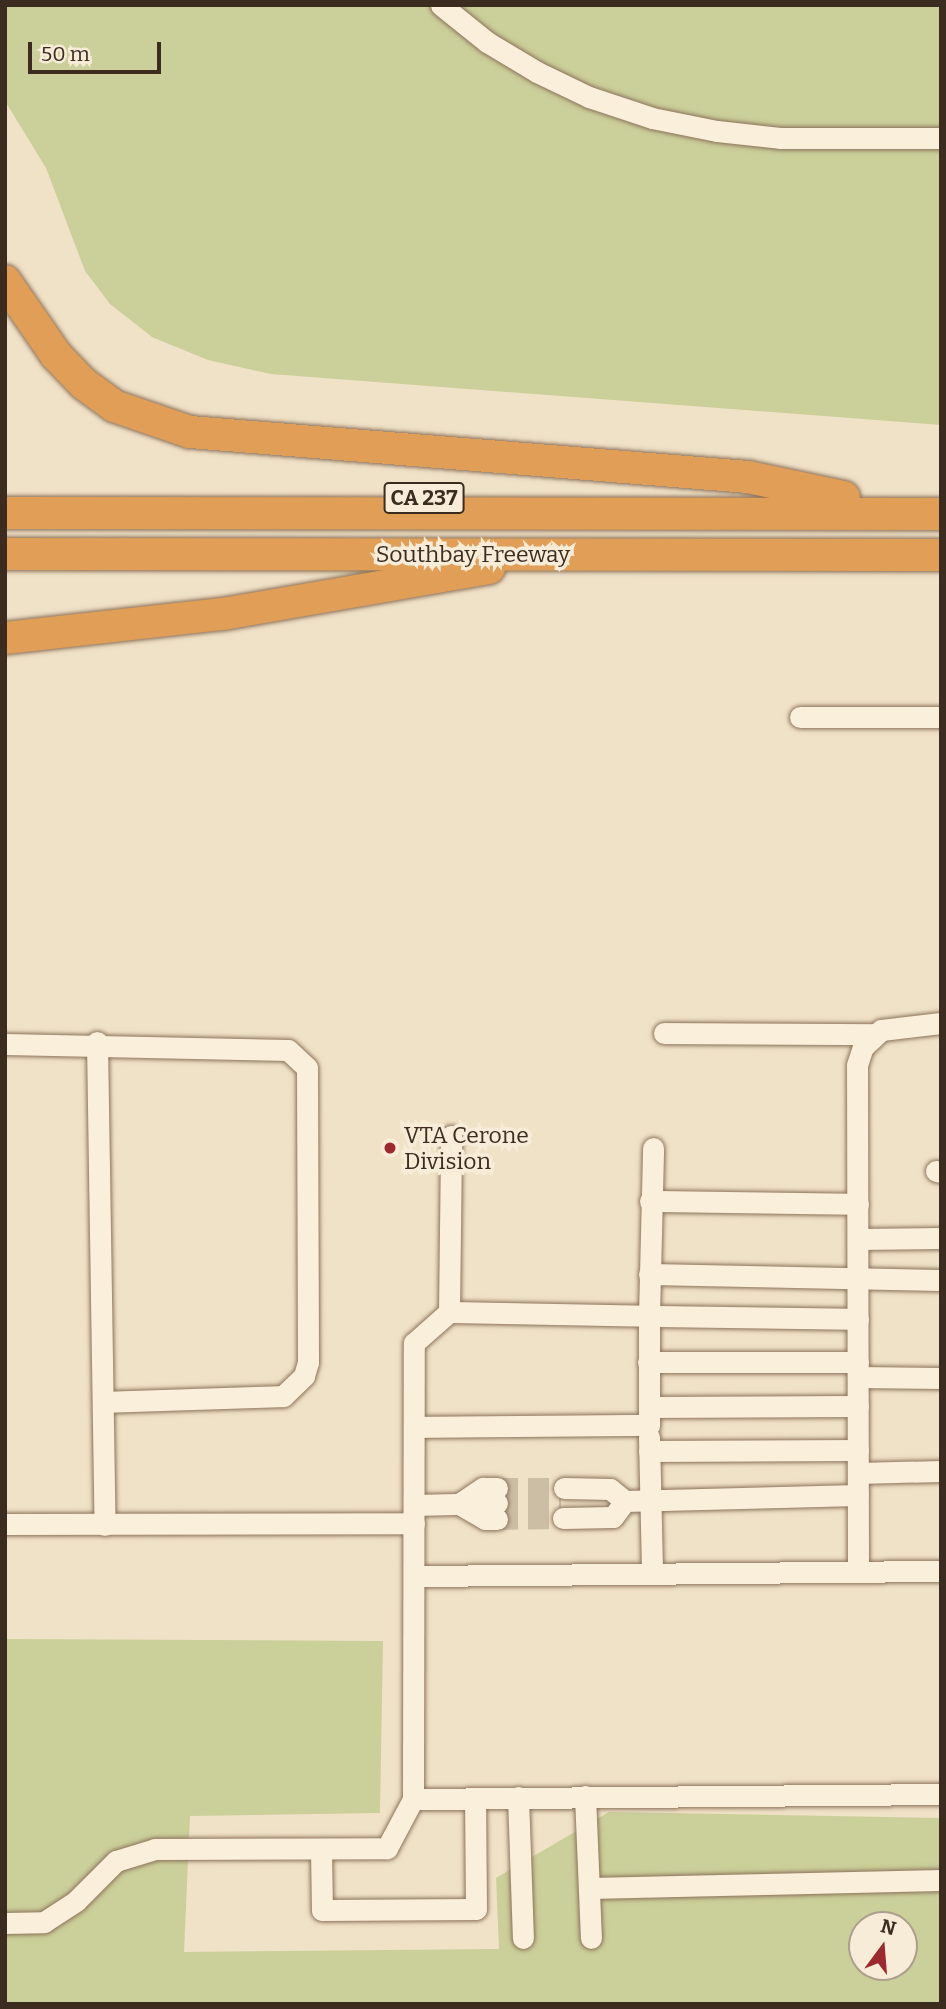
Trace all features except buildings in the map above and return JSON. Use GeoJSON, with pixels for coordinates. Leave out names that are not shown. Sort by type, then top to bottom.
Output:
{"type":"FeatureCollection","features":[{"type":"Feature","properties":{"kind":"highway"},"geometry":{"type":"LineString","coordinates":[[5,281],[56,355],[83,384],[114,406],[190,432],[748,477],[844,497]]}},
{"type":"Feature","properties":{"kind":"highway","name":"CA 237"},"geometry":{"type":"LineString","coordinates":[[5,499],[941,497]]}},
{"type":"Feature","properties":{"kind":"highway"},"geometry":{"type":"LineString","coordinates":[[5,513],[941,514]]}},
{"type":"Feature","properties":{"kind":"highway","name":"Southbay Freeway"},"geometry":{"type":"LineString","coordinates":[[5,554],[941,555]]}},
{"type":"Feature","properties":{"kind":"highway"},"geometry":{"type":"LineString","coordinates":[[5,638],[223,614],[569,554]]}},
{"type":"Feature","properties":{"kind":"lane"},"geometry":{"type":"LineString","coordinates":[[440,5],[487,42],[537,72],[589,97],[652,118],[717,131],[780,138],[941,138]]}},
{"type":"Feature","properties":{"kind":"lane"},"geometry":{"type":"LineString","coordinates":[[800,717],[941,716]]}},
{"type":"Feature","properties":{"kind":"lane"},"geometry":{"type":"LineString","coordinates":[[664,1033],[874,1034],[890,1028],[941,1023]]}},
{"type":"Feature","properties":{"kind":"lane"},"geometry":{"type":"LineString","coordinates":[[858,1572],[857,1065],[874,1034]]}},
{"type":"Feature","properties":{"kind":"lane"},"geometry":{"type":"LineString","coordinates":[[5,1044],[97,1042],[288,1050],[300,1059],[310,1082],[308,1362],[293,1389],[283,1396],[103,1402]]}},
{"type":"Feature","properties":{"kind":"lane"},"geometry":{"type":"LineString","coordinates":[[97,1042],[105,1525]]}},
{"type":"Feature","properties":{"kind":"lane"},"geometry":{"type":"LineString","coordinates":[[449,1312],[451,1136]]}},
{"type":"Feature","properties":{"kind":"lane"},"geometry":{"type":"LineString","coordinates":[[652,1573],[648,1362],[653,1148]]}},
{"type":"Feature","properties":{"kind":"lane"},"geometry":{"type":"LineString","coordinates":[[650,1201],[858,1204]]}},
{"type":"Feature","properties":{"kind":"lane"},"geometry":{"type":"LineString","coordinates":[[858,1239],[941,1238]]}},
{"type":"Feature","properties":{"kind":"lane"},"geometry":{"type":"LineString","coordinates":[[649,1274],[941,1280]]}},
{"type":"Feature","properties":{"kind":"lane"},"geometry":{"type":"LineString","coordinates":[[5,1923],[44,1922],[76,1901],[116,1861],[155,1849],[387,1848],[413,1800],[416,1576],[414,1343],[449,1312],[858,1319]]}},
{"type":"Feature","properties":{"kind":"lane"},"geometry":{"type":"LineString","coordinates":[[648,1362],[858,1370],[941,1378]]}},
{"type":"Feature","properties":{"kind":"lane"},"geometry":{"type":"LineString","coordinates":[[414,1427],[858,1406]]}},
{"type":"Feature","properties":{"kind":"lane"},"geometry":{"type":"LineString","coordinates":[[649,1451],[858,1450]]}},
{"type":"Feature","properties":{"kind":"lane"},"geometry":{"type":"LineString","coordinates":[[858,1473],[941,1471]]}},
{"type":"Feature","properties":{"kind":"lane"},"geometry":{"type":"LineString","coordinates":[[5,1524],[105,1525],[414,1514],[459,1504],[483,1488],[497,1503],[485,1518],[459,1504]]}},
{"type":"Feature","properties":{"kind":"lane"},"geometry":{"type":"LineString","coordinates":[[625,1501],[613,1517],[563,1503],[610,1489],[625,1501],[858,1495]]}},
{"type":"Feature","properties":{"kind":"lane"},"geometry":{"type":"LineString","coordinates":[[416,1576],[941,1571]]}},
{"type":"Feature","properties":{"kind":"lane"},"geometry":{"type":"LineString","coordinates":[[413,1800],[941,1794]]}},
{"type":"Feature","properties":{"kind":"lane"},"geometry":{"type":"LineString","coordinates":[[585,1796],[591,1938]]}},
{"type":"Feature","properties":{"kind":"lane"},"geometry":{"type":"LineString","coordinates":[[518,1797],[523,1938]]}},
{"type":"Feature","properties":{"kind":"lane"},"geometry":{"type":"LineString","coordinates":[[321,1849],[322,1910],[476,1909],[475,1798]]}},
{"type":"Feature","properties":{"kind":"lane"},"geometry":{"type":"LineString","coordinates":[[589,1888],[941,1880]]}},
{"type":"Feature","properties":{"kind":"green space"},"geometry":{"type":"Polygon","coordinates":[[[5,5],[941,5],[941,425],[271,374],[208,360],[152,337],[110,304],[85,271],[46,168],[5,101],[5,5]]]}},
{"type":"Feature","properties":{"kind":"green space"},"geometry":{"type":"Polygon","coordinates":[[[5,1639],[383,1641],[380,1813],[190,1816],[184,1952],[499,1949],[496,1878],[609,1812],[941,1818],[941,2004],[5,2004],[5,1639]]]}},
{"type":"Feature","properties":{"kind":"tunnel"},"geometry":{"type":"LineString","coordinates":[[497,1488],[564,1488]]}},
{"type":"Feature","properties":{"kind":"tunnel"},"geometry":{"type":"LineString","coordinates":[[497,1503],[561,1503]]}},
{"type":"Feature","properties":{"kind":"tunnel"},"geometry":{"type":"LineString","coordinates":[[497,1519],[563,1518]]}},
{"type":"Feature","properties":{"kind":"place","name":"VTA Cerone Division"},"geometry":{"type":"Point","coordinates":[390,1148]}}]}
